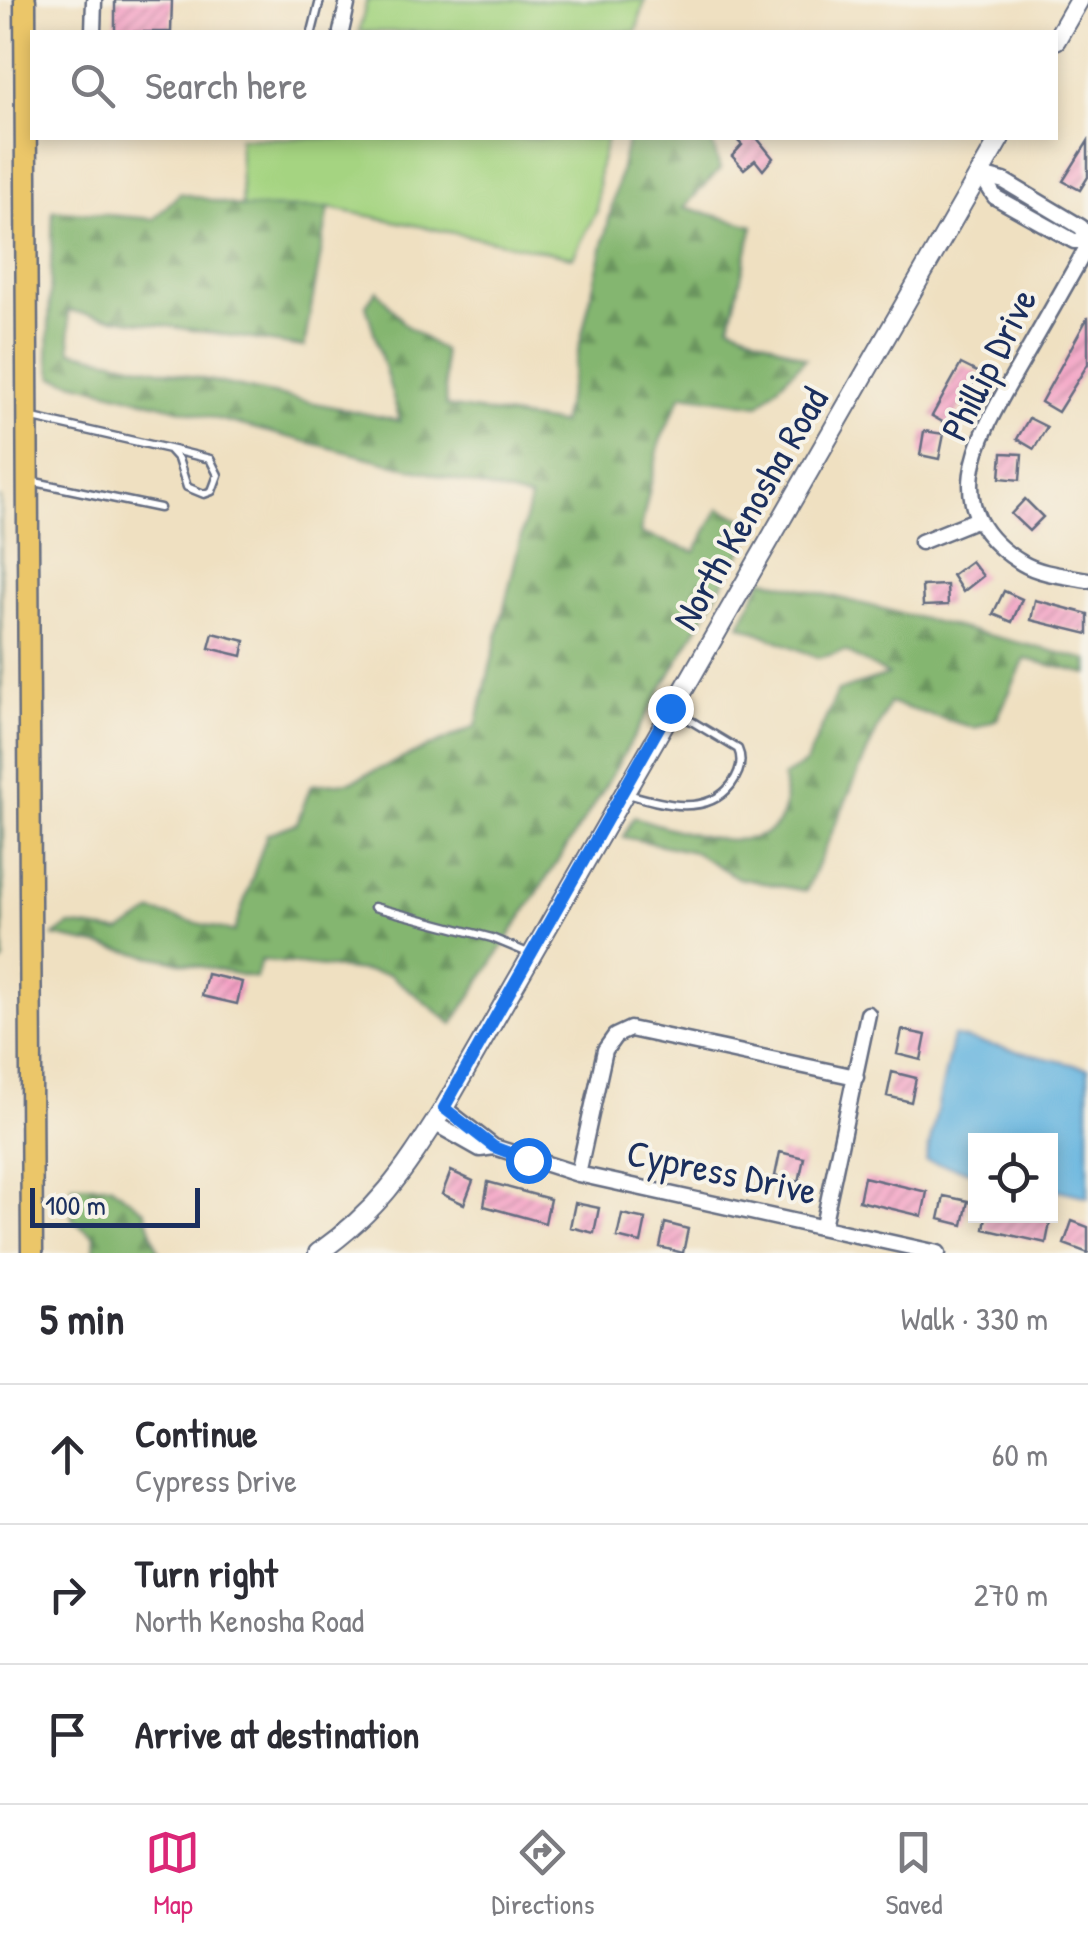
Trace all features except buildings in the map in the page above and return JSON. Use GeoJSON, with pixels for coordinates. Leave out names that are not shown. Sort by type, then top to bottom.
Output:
{"type":"FeatureCollection","features":[{"type":"Feature","properties":{"kind":"main road"},"geometry":{"type":"LineString","coordinates":[[25,0],[29,110],[26,416],[32,1253]]}},
{"type":"Feature","properties":{"kind":"street"},"geometry":{"type":"LineString","coordinates":[[93,30],[94,0]]}},
{"type":"Feature","properties":{"kind":"street"},"geometry":{"type":"LineString","coordinates":[[341,30],[348,0]]}},
{"type":"Feature","properties":{"kind":"street"},"geometry":{"type":"LineString","coordinates":[[1058,36],[1078,0]]}},
{"type":"Feature","properties":{"kind":"street","name":"North Kenosha Road"},"geometry":{"type":"LineString","coordinates":[[318,1253],[373,1211],[439,1115],[999,140]]}},
{"type":"Feature","properties":{"kind":"street"},"geometry":{"type":"LineString","coordinates":[[980,175],[1019,190],[1081,227],[1088,242]]}},
{"type":"Feature","properties":{"kind":"street","name":"Phillip Drive"},"geometry":{"type":"LineString","coordinates":[[978,519],[969,479],[972,454],[1088,242]]}},
{"type":"Feature","properties":{"kind":"street"},"geometry":{"type":"LineString","coordinates":[[921,542],[978,519],[1024,564],[1088,580]]}},
{"type":"Feature","properties":{"kind":"street"},"geometry":{"type":"LineString","coordinates":[[823,1226],[868,1014]]}},
{"type":"Feature","properties":{"kind":"street"},"geometry":{"type":"LineString","coordinates":[[578,1174],[605,1050],[614,1036],[630,1029],[856,1077]]}},
{"type":"Feature","properties":{"kind":"street","name":"Cypress Drive"},"geometry":{"type":"LineString","coordinates":[[439,1115],[480,1149],[494,1147],[578,1174],[938,1253]]}},
{"type":"Feature","properties":{"kind":"lane"},"geometry":{"type":"LineString","coordinates":[[312,30],[320,0]]}},
{"type":"Feature","properties":{"kind":"lane"},"geometry":{"type":"LineString","coordinates":[[26,416],[169,448],[210,459],[218,474],[212,491],[204,494],[187,487],[178,458],[169,448]]}},
{"type":"Feature","properties":{"kind":"lane"},"geometry":{"type":"LineString","coordinates":[[29,481],[160,508]]}},
{"type":"Feature","properties":{"kind":"lane"},"geometry":{"type":"LineString","coordinates":[[622,792],[649,800],[704,806],[721,797],[738,776],[738,749],[670,708]]}},
{"type":"Feature","properties":{"kind":"lane"},"geometry":{"type":"LineString","coordinates":[[374,907],[492,938],[530,953]]}},
{"type":"Feature","properties":{"kind":"green space"},"geometry":{"type":"Polygon","coordinates":[[[367,0],[645,0],[637,30],[360,30],[367,0]]]}},
{"type":"Feature","properties":{"kind":"green space"},"geometry":{"type":"Polygon","coordinates":[[[239,140],[606,140],[599,169],[597,211],[573,257],[329,208],[242,207],[239,140]]]}},
{"type":"Feature","properties":{"kind":"green space"},"geometry":{"type":"Polygon","coordinates":[[[628,140],[712,140],[720,169],[684,207],[753,226],[730,325],[806,358],[759,405],[682,394],[660,441],[640,533],[695,552],[719,508],[757,525],[600,795],[453,1024],[389,974],[261,960],[256,978],[54,936],[69,925],[120,932],[153,912],[234,932],[267,834],[297,823],[311,785],[350,782],[476,726],[530,499],[53,377],[48,356],[53,210],[154,219],[180,193],[242,207],[329,208],[304,347],[68,311],[71,351],[400,421],[366,305],[377,290],[405,325],[443,351],[446,406],[561,424],[628,140]]]}},
{"type":"Feature","properties":{"kind":"green space"},"geometry":{"type":"Polygon","coordinates":[[[0,497],[4,961],[0,965],[0,497]]]}},
{"type":"Feature","properties":{"kind":"green space"},"geometry":{"type":"Polygon","coordinates":[[[763,579],[1088,660],[1088,674],[1025,659],[997,719],[975,728],[889,703],[806,891],[738,878],[694,852],[623,837],[634,817],[717,839],[760,836],[775,826],[784,809],[783,777],[806,763],[838,691],[888,675],[845,651],[819,658],[740,625],[763,579]]]}},
{"type":"Feature","properties":{"kind":"green space"},"geometry":{"type":"Polygon","coordinates":[[[72,1185],[110,1185],[145,1211],[159,1253],[94,1253],[95,1236],[72,1220],[72,1185]]]}},
{"type":"Feature","properties":{"kind":"water"},"geometry":{"type":"Polygon","coordinates":[[[953,1036],[1088,1068],[1088,1197],[1058,1190],[1058,1133],[968,1133],[968,1170],[926,1161],[953,1036]]]}},
{"type":"Feature","properties":{"kind":"route"},"geometry":{"type":"LineString","coordinates":[[528,1160],[494,1147],[484,1135],[444,1108],[498,1006],[670,708]]}}]}
